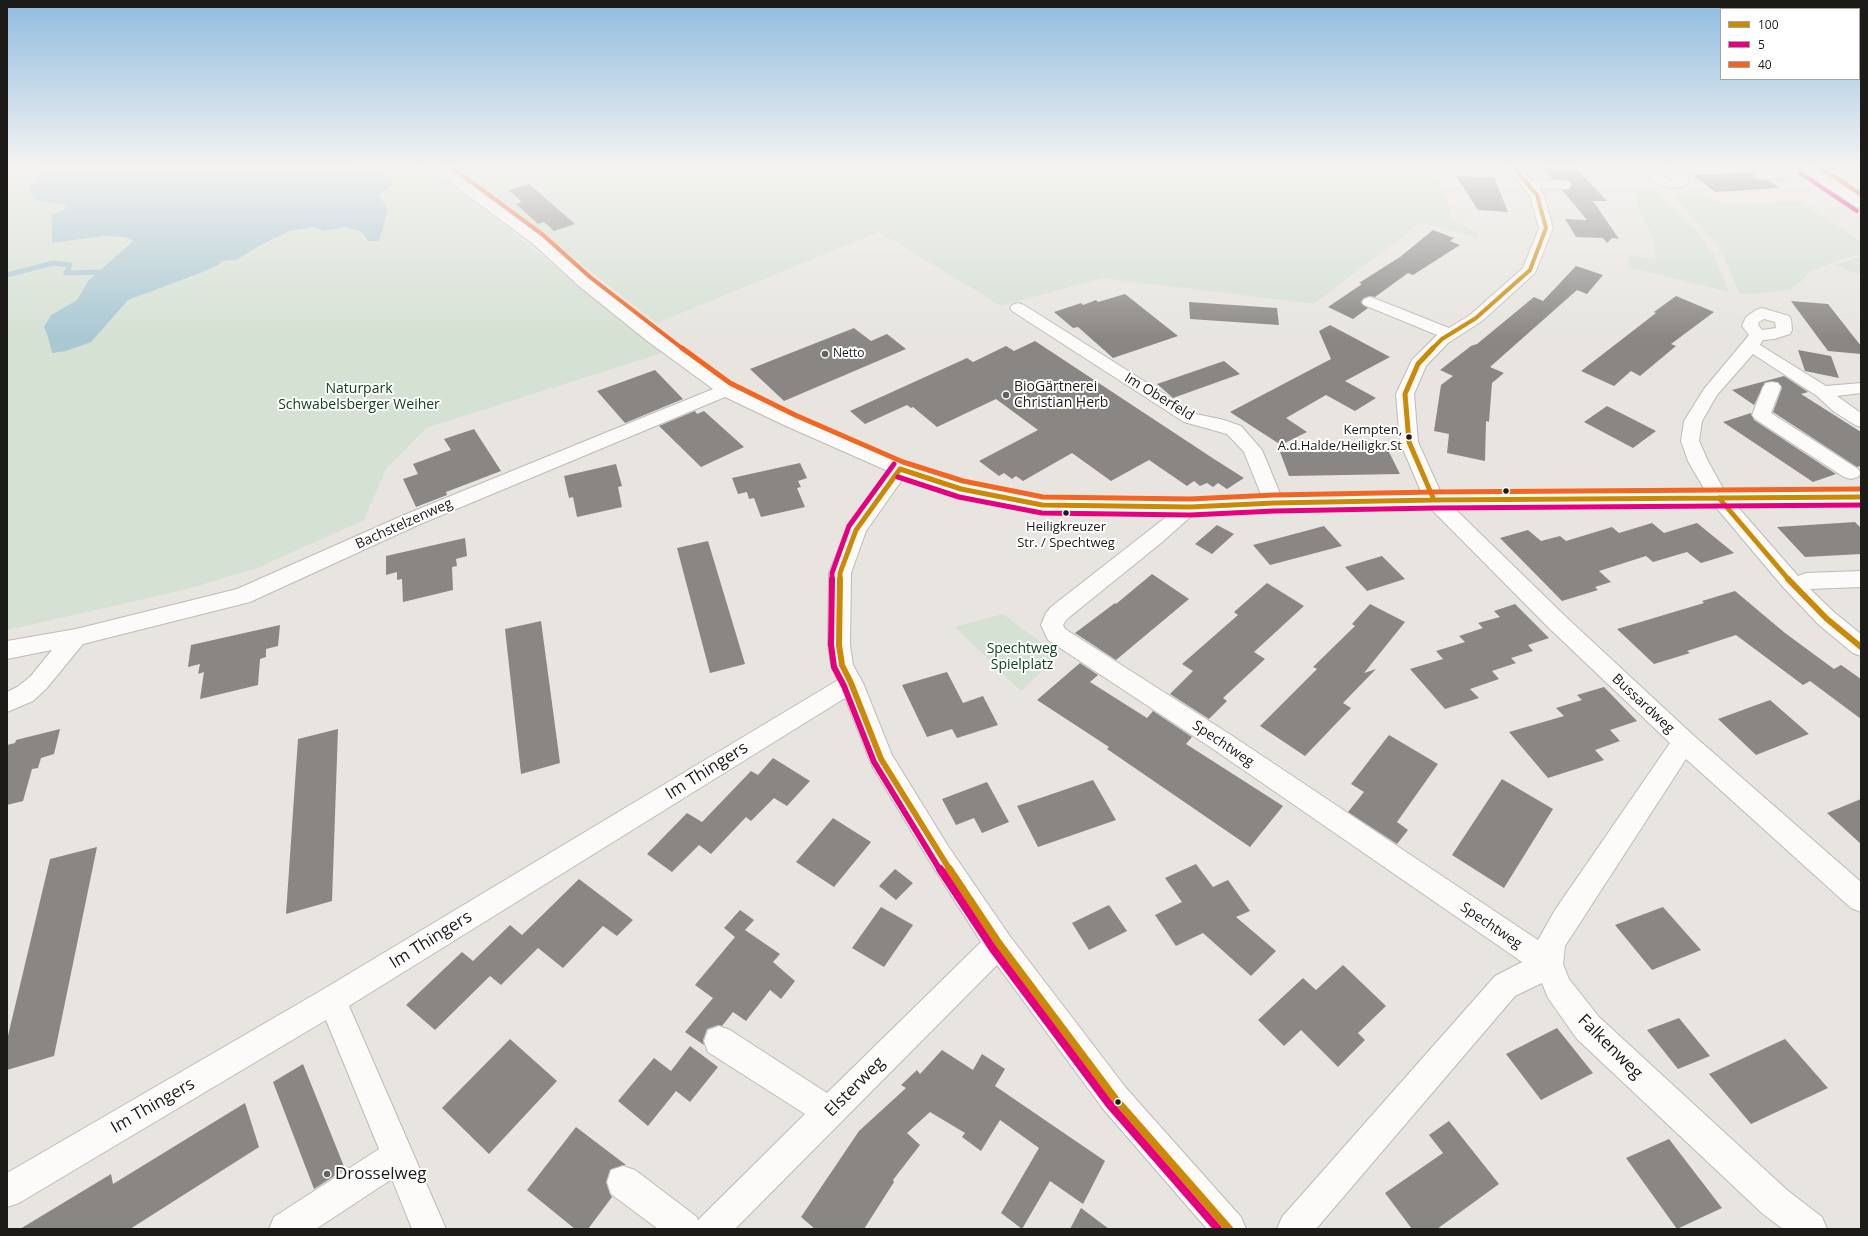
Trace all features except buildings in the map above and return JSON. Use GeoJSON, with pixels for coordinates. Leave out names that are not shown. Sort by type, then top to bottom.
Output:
{"type":"FeatureCollection","features":[{"type":"Feature","properties":{"kind":"street"},"geometry":{"type":"LineString","coordinates":[[515,224],[537,240],[585,283],[652,336],[726,390],[792,422],[900,469],[961,489],[1042,505],[1190,507],[1274,503],[1397,502],[1434,500],[1861,497]]}},
{"type":"Feature","properties":{"kind":"street"},"geometry":{"type":"LineString","coordinates":[[1434,500],[1409,442],[1406,418],[1406,394],[1418,364],[1442,339],[1476,318],[1530,270],[1546,228],[1545,224]]}},
{"type":"Feature","properties":{"kind":"street"},"geometry":{"type":"LineString","coordinates":[[1370,302],[1450,334]]}},
{"type":"Feature","properties":{"kind":"street","name":"Im Oberfeld"},"geometry":{"type":"LineString","coordinates":[[1018,308],[1190,418],[1202,422],[1218,424],[1234,430],[1253,450],[1274,503]]}},
{"type":"Feature","properties":{"kind":"street"},"geometry":{"type":"LineString","coordinates":[[1861,421],[1839,407],[1823,392],[1755,341],[1710,393],[1693,421],[1690,441],[1698,462],[1719,498],[1791,582],[1827,619],[1861,647]]}},
{"type":"Feature","properties":{"kind":"street"},"geometry":{"type":"LineString","coordinates":[[1772,387],[1761,415],[1851,473]]}},
{"type":"Feature","properties":{"kind":"street"},"geometry":{"type":"LineString","coordinates":[[1823,392],[1861,388]]}},
{"type":"Feature","properties":{"kind":"street","name":"Bachstelzenweg"},"geometry":{"type":"LineString","coordinates":[[7,650],[76,636],[242,596],[411,520],[726,390]]}},
{"type":"Feature","properties":{"kind":"street"},"geometry":{"type":"LineString","coordinates":[[900,469],[856,530],[840,573],[839,645],[842,665],[851,683],[881,759],[939,854],[999,944],[1115,1099],[1229,1229]]}},
{"type":"Feature","properties":{"kind":"street","name":"Bussardweg"},"geometry":{"type":"LineString","coordinates":[[1434,500],[1558,623],[1684,742],[1861,899]]}},
{"type":"Feature","properties":{"kind":"street","name":"Spechtweg"},"geometry":{"type":"LineString","coordinates":[[1190,507],[1154,538],[1058,612],[1052,625],[1056,634],[1222,742],[1404,868],[1549,964]]}},
{"type":"Feature","properties":{"kind":"street"},"geometry":{"type":"LineString","coordinates":[[1806,581],[1861,579]]}},
{"type":"Feature","properties":{"kind":"street"},"geometry":{"type":"LineString","coordinates":[[7,702],[25,694],[38,683],[76,636]]}},
{"type":"Feature","properties":{"kind":"street","name":"Im Thingers"},"geometry":{"type":"LineString","coordinates":[[7,1191],[332,1000],[851,683]]}},
{"type":"Feature","properties":{"kind":"street","name":"Falkenweg"},"geometry":{"type":"LineString","coordinates":[[1684,742],[1565,919],[1551,943],[1549,964],[1558,988],[1588,1028],[1775,1202],[1810,1229]]}},
{"type":"Feature","properties":{"kind":"street","name":"Elsterweg"},"geometry":{"type":"LineString","coordinates":[[711,1229],[999,944]]}},
{"type":"Feature","properties":{"kind":"street"},"geometry":{"type":"LineString","coordinates":[[1294,1229],[1505,986],[1549,964]]}},
{"type":"Feature","properties":{"kind":"street"},"geometry":{"type":"LineString","coordinates":[[332,1000],[429,1229]]}},
{"type":"Feature","properties":{"kind":"street"},"geometry":{"type":"LineString","coordinates":[[719,1041],[829,1112]]}},
{"type":"Feature","properties":{"kind":"street"},"geometry":{"type":"LineString","coordinates":[[286,1229],[398,1156]]}},
{"type":"Feature","properties":{"kind":"street"},"geometry":{"type":"LineString","coordinates":[[623,1182],[685,1229]]}},
{"type":"Feature","properties":{"kind":"green space","name":"Naturpark Schwabelsberger Weiher"},"geometry":{"type":"Polygon","coordinates":[[[7,224],[60,224],[52,243],[104,236],[125,237],[133,241],[88,281],[77,300],[51,315],[44,327],[52,353],[118,310],[128,300],[222,261],[236,260],[261,245],[290,231],[314,227],[323,231],[347,227],[362,232],[372,224],[502,224],[662,353],[426,428],[386,469],[364,520],[257,568],[184,590],[7,630],[7,224]]]}},
{"type":"Feature","properties":{"kind":"green space"},"geometry":{"type":"Polygon","coordinates":[[[529,224],[1419,224],[1314,304],[1102,278],[1001,306],[879,232],[657,323],[529,224]]]}},
{"type":"Feature","properties":{"kind":"green space"},"geometry":{"type":"Polygon","coordinates":[[[1423,224],[1459,224],[1477,233],[1479,238],[1423,224]]]}},
{"type":"Feature","properties":{"kind":"green space"},"geometry":{"type":"Polygon","coordinates":[[[1646,224],[1689,224],[1700,235],[1714,255],[1729,292],[1628,267],[1629,255],[1656,259],[1653,238],[1646,224]]]}},
{"type":"Feature","properties":{"kind":"green space"},"geometry":{"type":"Polygon","coordinates":[[[1699,224],[1835,224],[1861,241],[1861,254],[1834,262],[1808,273],[1802,281],[1791,289],[1755,294],[1740,294],[1723,256],[1709,235],[1699,224]]]}},
{"type":"Feature","properties":{"kind":"green space"},"geometry":{"type":"Polygon","coordinates":[[[1855,258],[1861,258],[1861,275],[1834,265],[1855,258]]]}},
{"type":"Feature","properties":{"kind":"green space","name":"Spechtweg Spielplatz"},"geometry":{"type":"Polygon","coordinates":[[[1003,614],[1059,656],[1021,691],[955,627],[1003,614]]]}},
{"type":"Feature","properties":{"kind":"water"},"geometry":{"type":"Polygon","coordinates":[[[52,224],[384,224],[379,241],[368,241],[362,232],[347,227],[323,231],[314,227],[290,231],[261,245],[236,260],[222,261],[218,265],[200,273],[128,300],[91,342],[66,351],[52,353],[44,327],[51,315],[77,300],[88,281],[133,241],[125,237],[104,236],[52,243],[52,224]]]}},
{"type":"Feature","properties":{"kind":"waterway"},"geometry":{"type":"LineString","coordinates":[[7,275],[53,263],[70,265],[66,273],[105,272]]}},
{"type":"Feature","properties":{"kind":"transit line","name":"40"},"geometry":{"type":"LineString","coordinates":[[528,224],[542,234],[590,277],[657,330],[730,383],[795,415],[903,462],[963,481],[1043,497],[1190,499],[1274,495],[1434,492],[1861,489]]}},
{"type":"Feature","properties":{"kind":"transit line","name":"100"},"geometry":{"type":"LineString","coordinates":[[1434,500],[1409,442],[1405,394],[1418,364],[1442,339],[1476,318],[1530,270],[1546,228],[1545,224]]}},
{"type":"Feature","properties":{"kind":"transit line","name":"5"},"geometry":{"type":"LineString","coordinates":[[894,464],[849,526],[832,573],[831,645],[834,667],[844,686],[874,762],[932,858],[993,949],[1109,1104],[1218,1229]]}},
{"type":"Feature","properties":{"kind":"transit line","name":"100"},"geometry":{"type":"LineString","coordinates":[[900,469],[961,489],[1042,505],[1190,507],[1274,503],[1434,500],[1861,497]]}},
{"type":"Feature","properties":{"kind":"transit line","name":"100"},"geometry":{"type":"LineString","coordinates":[[900,469],[856,530],[840,573],[839,645],[842,665],[851,683],[881,759],[939,854],[999,944],[1115,1099],[1229,1229]]}},
{"type":"Feature","properties":{"kind":"transit line","name":"5"},"geometry":{"type":"LineString","coordinates":[[898,477],[959,497],[1042,513],[1190,515],[1274,511],[1434,508],[1861,505]]}},
{"type":"Feature","properties":{"kind":"transit line","name":"100"},"geometry":{"type":"LineString","coordinates":[[1719,498],[1791,582],[1827,619],[1861,647]]}},
{"type":"Feature","properties":{"kind":"place","name":"Netto"},"geometry":{"type":"Point","coordinates":[825,354]}},
{"type":"Feature","properties":{"kind":"place","name":"BioGärtnerei Christian Herb"},"geometry":{"type":"Point","coordinates":[1006,395]}},
{"type":"Feature","properties":{"kind":"place","name":"Kempten, A.d.Halde/Heiligkr.St"},"geometry":{"type":"Point","coordinates":[1409,437]}},
{"type":"Feature","properties":{"kind":"place","name":"Heiligkreuzer Str. / Spechtweg"},"geometry":{"type":"Point","coordinates":[1066,513]}},
{"type":"Feature","properties":{"kind":"place","name":"Drosselweg"},"geometry":{"type":"Point","coordinates":[327,1174]}}]}
